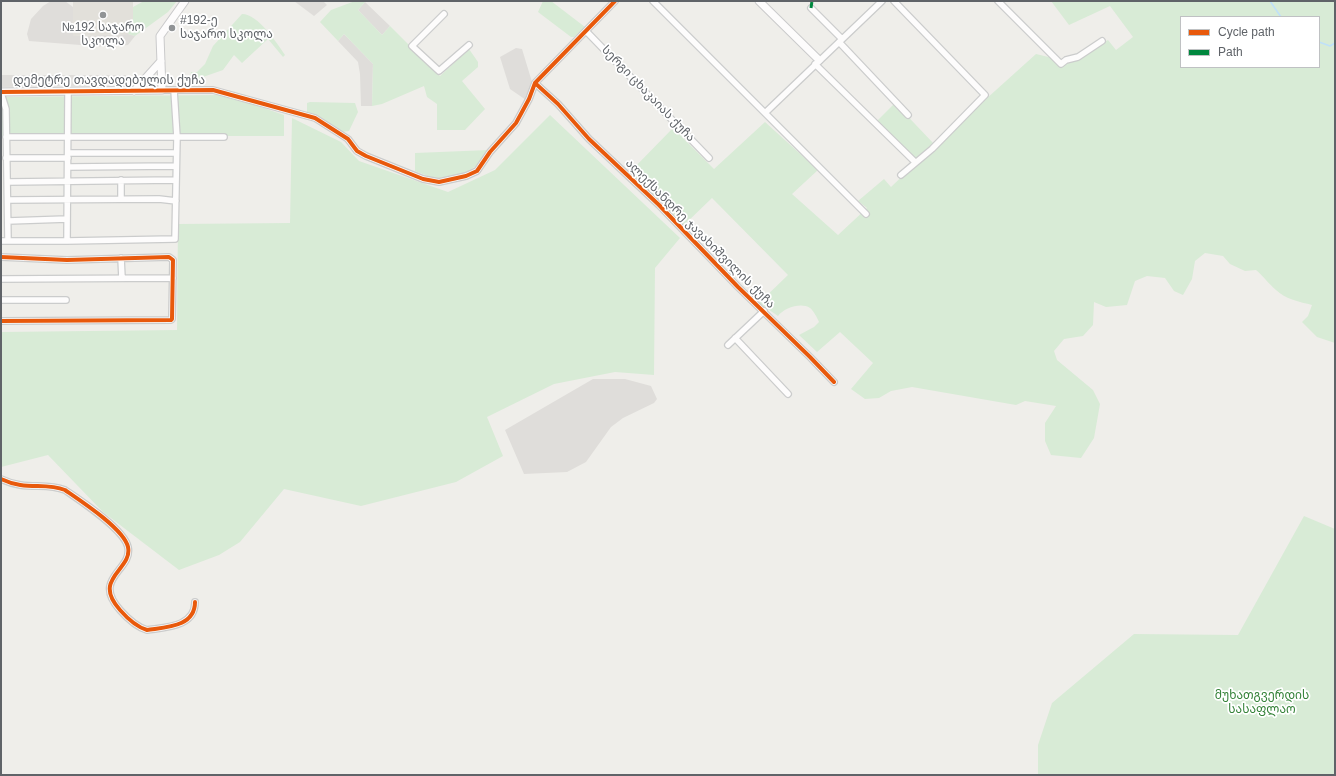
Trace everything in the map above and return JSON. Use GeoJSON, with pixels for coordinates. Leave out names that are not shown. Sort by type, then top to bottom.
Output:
{"type":"FeatureCollection","features":[{"type":"Feature","properties":{"kind":"street"},"geometry":{"type":"LineString","coordinates":[[162,90],[160,36],[185,1]]}},
{"type":"Feature","properties":{"kind":"street","name":"დემეტრე თავდადებულის ქუჩა"},"geometry":{"type":"LineString","coordinates":[[1,93],[213,90],[315,118],[348,139],[356,153],[423,179],[439,182],[466,176],[477,171],[490,152],[516,123],[529,99],[535,83],[615,1]]}},
{"type":"Feature","properties":{"kind":"street"},"geometry":{"type":"LineString","coordinates":[[653,1],[866,214]]}},
{"type":"Feature","properties":{"kind":"street"},"geometry":{"type":"LineString","coordinates":[[759,1],[915,162]]}},
{"type":"Feature","properties":{"kind":"street"},"geometry":{"type":"LineString","coordinates":[[765,113],[882,1]]}},
{"type":"Feature","properties":{"kind":"street"},"geometry":{"type":"LineString","coordinates":[[894,1],[984,95],[932,149],[901,175]]}},
{"type":"Feature","properties":{"kind":"street"},"geometry":{"type":"LineString","coordinates":[[998,1],[1061,64],[1066,60],[1078,57],[1102,41]]}},
{"type":"Feature","properties":{"kind":"street"},"geometry":{"type":"LineString","coordinates":[[811,8],[908,115]]}},
{"type":"Feature","properties":{"kind":"street"},"geometry":{"type":"LineString","coordinates":[[444,14],[412,46],[439,72],[468,45]]}},
{"type":"Feature","properties":{"kind":"street","name":"სერგი ცხაკაიას ქუჩა"},"geometry":{"type":"LineString","coordinates":[[586,31],[709,158]]}},
{"type":"Feature","properties":{"kind":"street"},"geometry":{"type":"LineString","coordinates":[[134,91],[161,61]]}},
{"type":"Feature","properties":{"kind":"street","name":"ალექსანდრე ჯავახიშვილის ქუჩა"},"geometry":{"type":"LineString","coordinates":[[535,83],[558,104],[589,139],[659,205],[738,287],[764,311],[834,382]]}},
{"type":"Feature","properties":{"kind":"street"},"geometry":{"type":"LineString","coordinates":[[1,241],[175,239],[177,137],[174,90]]}},
{"type":"Feature","properties":{"kind":"street"},"geometry":{"type":"LineString","coordinates":[[67,241],[68,92]]}},
{"type":"Feature","properties":{"kind":"street"},"geometry":{"type":"LineString","coordinates":[[1,93],[6,109],[8,241]]}},
{"type":"Feature","properties":{"kind":"street"},"geometry":{"type":"LineString","coordinates":[[6,137],[224,137]]}},
{"type":"Feature","properties":{"kind":"street"},"geometry":{"type":"LineString","coordinates":[[6,158],[176,153]]}},
{"type":"Feature","properties":{"kind":"street"},"geometry":{"type":"LineString","coordinates":[[68,167],[176,166]]}},
{"type":"Feature","properties":{"kind":"street"},"geometry":{"type":"LineString","coordinates":[[121,180],[121,199]]}},
{"type":"Feature","properties":{"kind":"street"},"geometry":{"type":"LineString","coordinates":[[8,182],[176,180]]}},
{"type":"Feature","properties":{"kind":"street"},"geometry":{"type":"LineString","coordinates":[[8,200],[158,199],[176,201]]}},
{"type":"Feature","properties":{"kind":"street"},"geometry":{"type":"LineString","coordinates":[[8,220],[67,220]]}},
{"type":"Feature","properties":{"kind":"street"},"geometry":{"type":"LineString","coordinates":[[1,257],[67,260],[172,258],[173,278],[172,319],[167,321],[1,321]]}},
{"type":"Feature","properties":{"kind":"street"},"geometry":{"type":"LineString","coordinates":[[121,258],[122,278]]}},
{"type":"Feature","properties":{"kind":"street"},"geometry":{"type":"LineString","coordinates":[[1,279],[173,278]]}},
{"type":"Feature","properties":{"kind":"street"},"geometry":{"type":"LineString","coordinates":[[1,300],[66,300]]}},
{"type":"Feature","properties":{"kind":"street"},"geometry":{"type":"LineString","coordinates":[[728,345],[764,311]]}},
{"type":"Feature","properties":{"kind":"street"},"geometry":{"type":"LineString","coordinates":[[735,338],[788,394]]}},
{"type":"Feature","properties":{"kind":"street"},"geometry":{"type":"LineString","coordinates":[[1,479],[13,485],[31,487],[56,486],[65,490],[119,532],[128,547],[128,553],[111,584],[110,596],[122,613],[142,629],[147,630],[183,623],[195,610],[195,602]]}},
{"type":"Feature","properties":{"kind":"shaded area"},"geometry":{"type":"Polygon","coordinates":[[[51,1],[65,1],[73,7],[73,36],[128,34],[135,36],[128,45],[106,47],[29,41],[27,34],[31,19],[43,6],[51,1]]]}},
{"type":"Feature","properties":{"kind":"shaded area","name":"№192 საჯარო სკოლა"},"geometry":{"type":"Polygon","coordinates":[[[73,1],[133,1],[133,22],[128,34],[73,36],[73,1]]]}},
{"type":"Feature","properties":{"kind":"shaded area"},"geometry":{"type":"Polygon","coordinates":[[[294,1],[323,1],[327,5],[314,16],[294,1]]]}},
{"type":"Feature","properties":{"kind":"shaded area"},"geometry":{"type":"Polygon","coordinates":[[[365,2],[390,26],[382,35],[358,10],[365,2]]]}},
{"type":"Feature","properties":{"kind":"shaded area"},"geometry":{"type":"Polygon","coordinates":[[[344,34],[373,64],[372,106],[361,106],[358,62],[338,41],[344,34]]]}},
{"type":"Feature","properties":{"kind":"shaded area"},"geometry":{"type":"Polygon","coordinates":[[[516,48],[522,49],[532,82],[526,100],[510,89],[500,57],[516,48]]]}},
{"type":"Feature","properties":{"kind":"shaded area"},"geometry":{"type":"Polygon","coordinates":[[[1,75],[126,75],[126,85],[1,87],[1,75]]]}},
{"type":"Feature","properties":{"kind":"shaded area"},"geometry":{"type":"Polygon","coordinates":[[[593,379],[625,379],[651,386],[657,399],[654,403],[623,418],[611,427],[586,462],[567,472],[524,474],[505,430],[593,379]]]}},
{"type":"Feature","properties":{"kind":"green space"},"geometry":{"type":"Polygon","coordinates":[[[144,1],[177,1],[168,12],[135,36],[128,34],[133,22],[133,7],[144,1]]]}},
{"type":"Feature","properties":{"kind":"green space"},"geometry":{"type":"Polygon","coordinates":[[[355,1],[365,2],[358,10],[382,35],[390,26],[440,76],[469,49],[478,62],[478,67],[462,81],[485,109],[465,130],[437,130],[437,104],[427,97],[424,86],[382,104],[372,106],[373,64],[344,34],[338,41],[320,22],[331,10],[355,1]]]}},
{"type":"Feature","properties":{"kind":"green space"},"geometry":{"type":"Polygon","coordinates":[[[543,1],[551,1],[585,27],[574,37],[571,37],[538,12],[543,1]]]}},
{"type":"Feature","properties":{"kind":"green space"},"geometry":{"type":"Polygon","coordinates":[[[1051,1],[1335,1],[1335,343],[1317,337],[1302,322],[1308,316],[1312,305],[1284,296],[1273,288],[1256,270],[1245,271],[1230,264],[1223,256],[1205,253],[1195,261],[1192,279],[1183,295],[1174,291],[1165,278],[1147,276],[1135,281],[1127,305],[1106,307],[1094,302],[1093,325],[1083,336],[1064,339],[1054,351],[1057,360],[1093,390],[1100,404],[1094,438],[1081,458],[1051,455],[1045,441],[1045,423],[1056,406],[1025,401],[1016,405],[912,387],[891,391],[879,398],[865,399],[851,389],[873,363],[840,332],[817,352],[799,335],[814,327],[819,322],[810,308],[806,306],[798,306],[788,308],[778,316],[759,303],[788,275],[712,198],[683,226],[630,172],[673,128],[714,169],[765,122],[818,170],[792,194],[838,235],[867,208],[858,201],[884,179],[891,187],[918,161],[877,121],[895,103],[935,145],[1036,54],[1069,62],[1108,40],[1116,50],[1133,37],[1110,6],[1069,25],[1051,1]]]}},
{"type":"Feature","properties":{"kind":"green space"},"geometry":{"type":"Polygon","coordinates":[[[242,14],[248,15],[261,24],[285,55],[283,57],[268,39],[242,63],[234,55],[223,70],[203,77],[202,84],[189,84],[191,72],[197,72],[205,64],[213,46],[242,14]]]}},
{"type":"Feature","properties":{"kind":"green space"},"geometry":{"type":"Polygon","coordinates":[[[217,95],[255,105],[284,115],[284,136],[1,136],[1,97],[217,95]]]}},
{"type":"Feature","properties":{"kind":"green space"},"geometry":{"type":"Polygon","coordinates":[[[307,103],[355,103],[358,112],[349,131],[342,132],[307,112],[307,103]]]}},
{"type":"Feature","properties":{"kind":"green space"},"geometry":{"type":"Polygon","coordinates":[[[550,115],[680,238],[655,268],[654,375],[615,372],[554,384],[487,417],[503,456],[456,482],[361,506],[284,489],[240,542],[219,555],[179,570],[103,512],[48,455],[1,467],[1,332],[177,330],[178,224],[290,223],[292,118],[341,142],[359,161],[448,192],[495,170],[550,115]]]}},
{"type":"Feature","properties":{"kind":"green space"},"geometry":{"type":"Polygon","coordinates":[[[489,150],[478,165],[463,174],[435,179],[415,171],[415,153],[489,150]]]}},
{"type":"Feature","properties":{"kind":"green space","name":"მუხათგვერდის სასაფლაო"},"geometry":{"type":"Polygon","coordinates":[[[1304,516],[1335,529],[1335,775],[1038,775],[1038,745],[1052,703],[1134,634],[1238,635],[1304,516]]]}},
{"type":"Feature","properties":{"kind":"waterway"},"geometry":{"type":"LineString","coordinates":[[1270,1],[1280,16]]}},
{"type":"Feature","properties":{"kind":"waterway"},"geometry":{"type":"LineString","coordinates":[[1320,42],[1330,46],[1335,43]]}},
{"type":"Feature","properties":{"kind":"marked path"},"geometry":{"type":"LineString","coordinates":[[811,8],[812,1]]}},
{"type":"Feature","properties":{"kind":"cycle path"},"geometry":{"type":"LineString","coordinates":[[1,92],[213,90],[315,118],[348,139],[357,151],[366,156],[423,179],[439,182],[466,176],[477,171],[490,152],[516,123],[529,99],[535,83],[615,1]]}},
{"type":"Feature","properties":{"kind":"cycle path"},"geometry":{"type":"LineString","coordinates":[[535,83],[558,104],[589,139],[659,205],[738,287],[834,382]]}},
{"type":"Feature","properties":{"kind":"cycle path"},"geometry":{"type":"LineString","coordinates":[[1,257],[67,260],[169,257],[173,260],[171,320],[1,321]]}},
{"type":"Feature","properties":{"kind":"cycle path"},"geometry":{"type":"LineString","coordinates":[[1,479],[19,485],[50,487],[65,490],[101,516],[119,532],[128,547],[128,555],[111,582],[110,590],[112,599],[129,619],[143,629],[147,630],[171,626],[185,621],[194,610],[195,602]]}},
{"type":"Feature","properties":{"kind":"place","name":"№192 საჯარო სკოლა"},"geometry":{"type":"Point","coordinates":[103,15]}},
{"type":"Feature","properties":{"kind":"place","name":"#192-ე საჯარო სკოლა"},"geometry":{"type":"Point","coordinates":[172,28]}}]}
